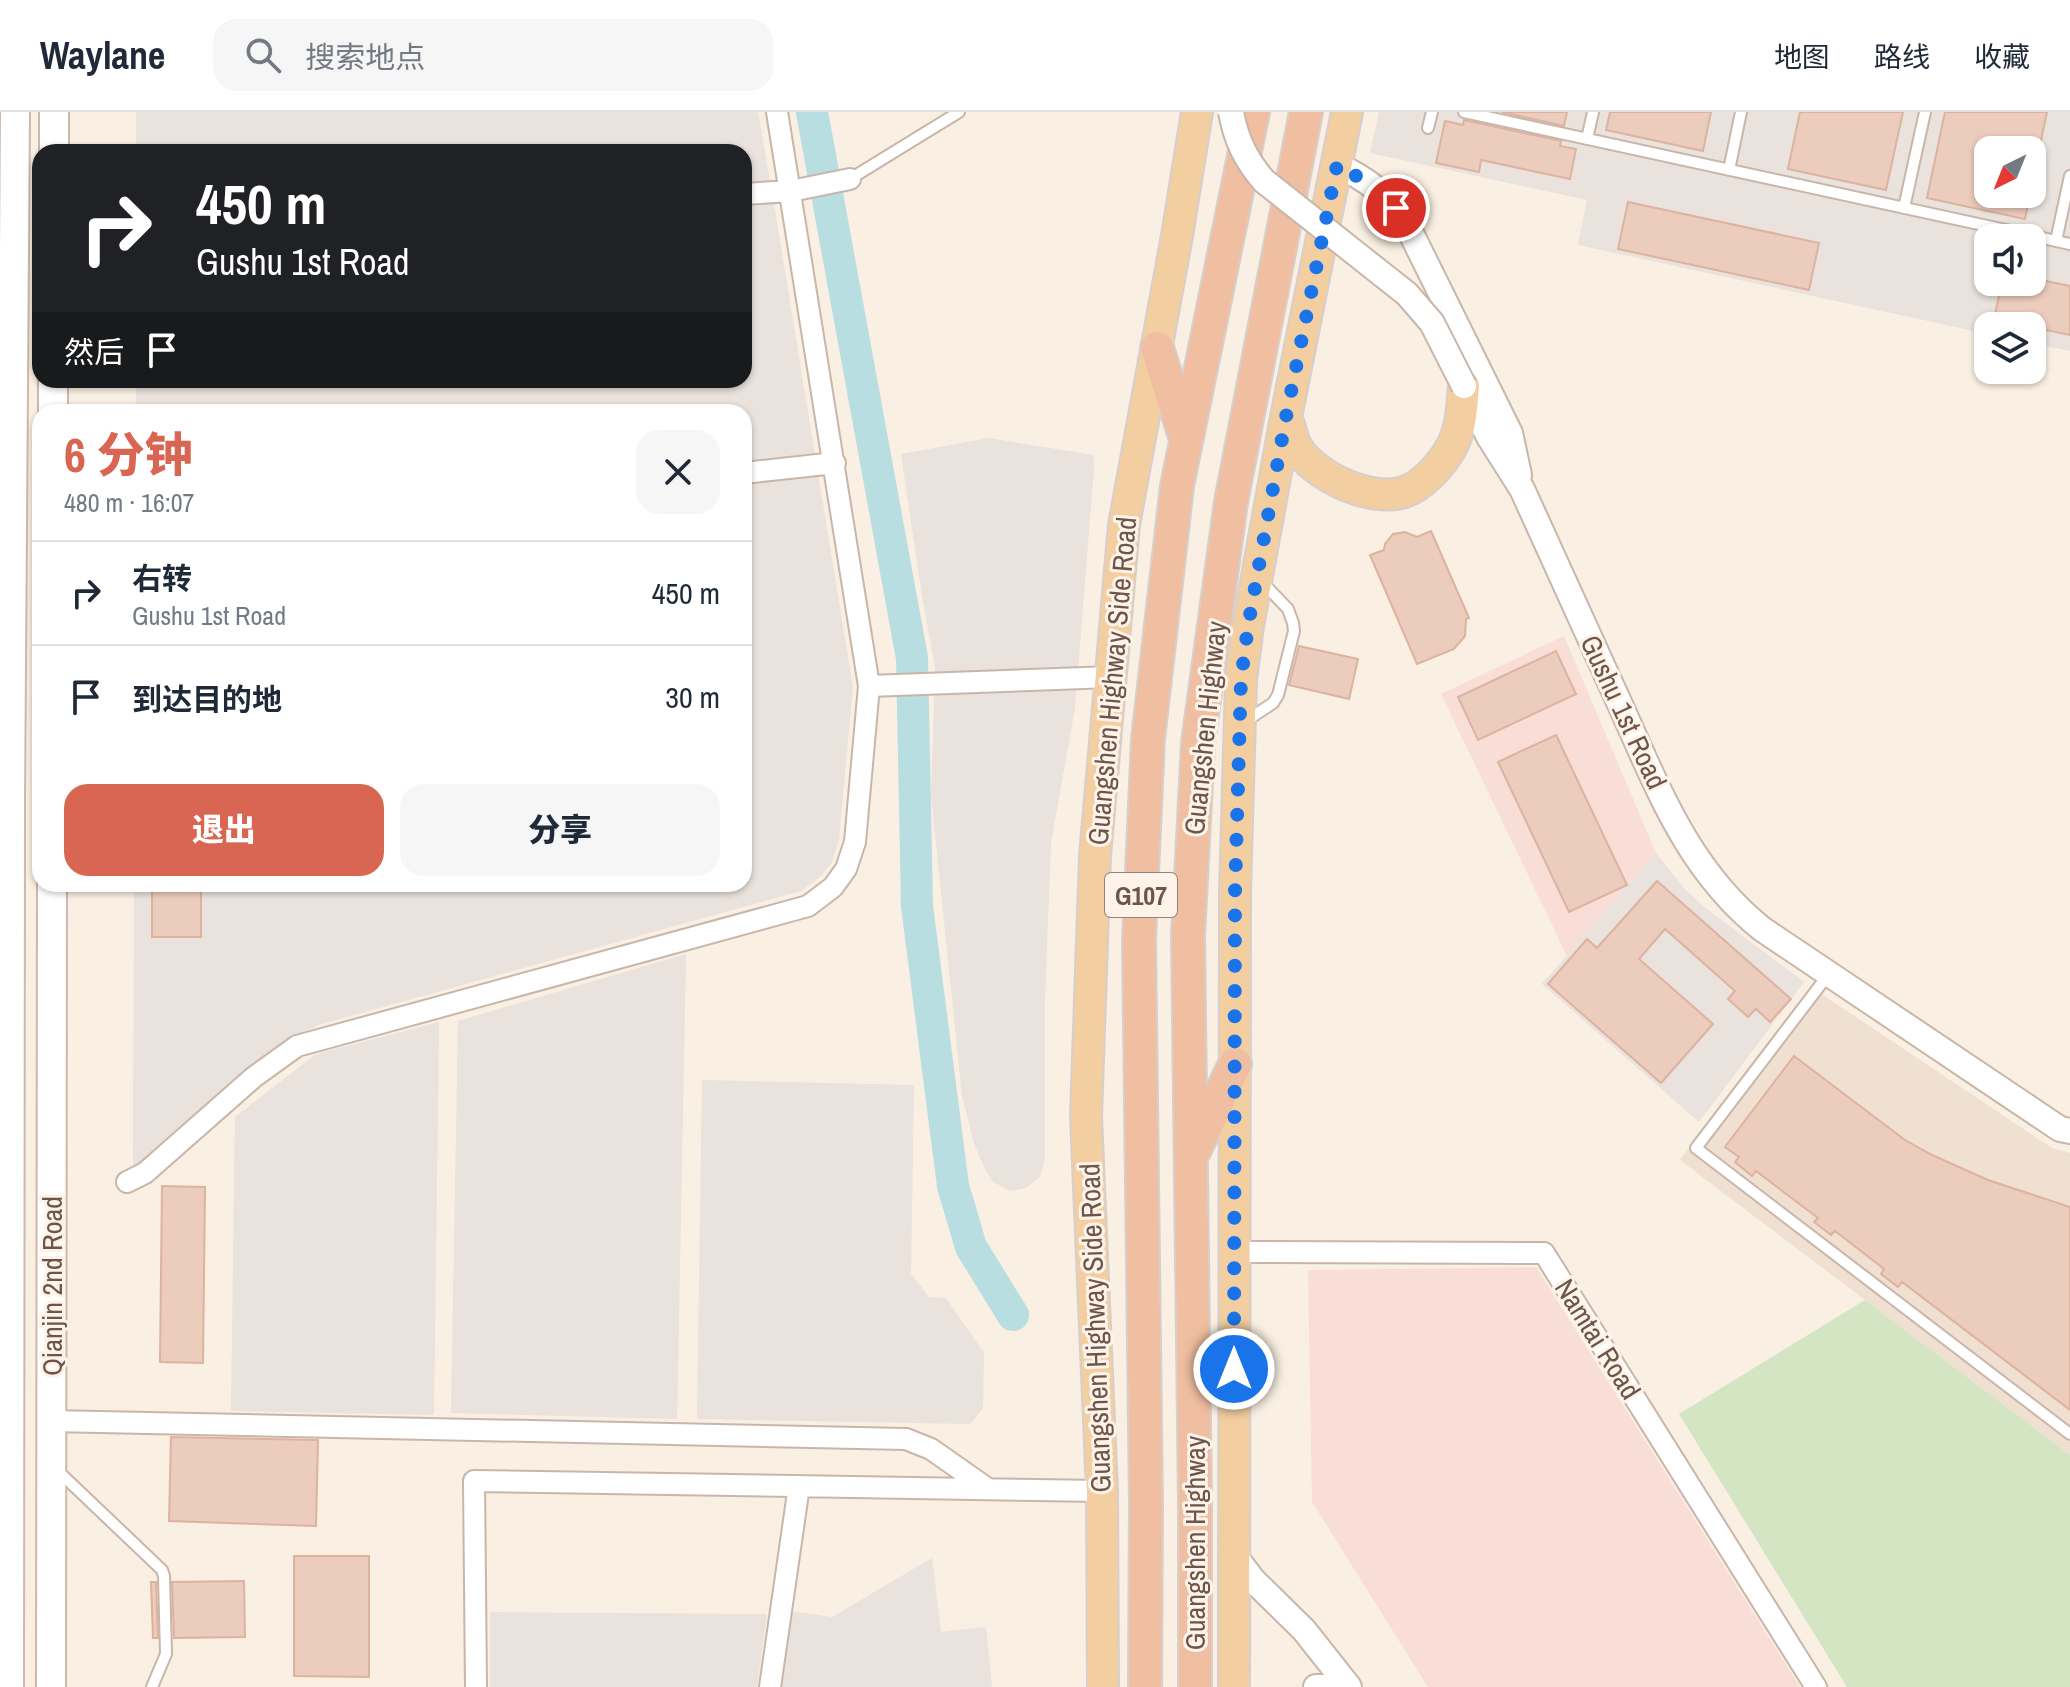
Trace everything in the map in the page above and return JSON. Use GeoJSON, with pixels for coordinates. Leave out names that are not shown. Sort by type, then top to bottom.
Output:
{"type":"FeatureCollection","features":[{"type":"Feature","properties":{"kind":"highway","name":"Guangshen Highway"},"geometry":{"type":"LineString","coordinates":[[1145,1687],[1146,1504],[1139,940],[1148,739],[1177,486],[1253,112]]}},
{"type":"Feature","properties":{"kind":"highway","name":"Guangshen Highway"},"geometry":{"type":"LineString","coordinates":[[1195,1687],[1188,936],[1198,743],[1231,502],[1306,112]]}},
{"type":"Feature","properties":{"kind":"highway"},"geometry":{"type":"LineString","coordinates":[[1157,348],[1187,441]]}},
{"type":"Feature","properties":{"kind":"highway"},"geometry":{"type":"LineString","coordinates":[[1191,1157],[1235,1064]]}},
{"type":"Feature","properties":{"kind":"main road","name":"Qianjin 2nd Road"},"geometry":{"type":"LineString","coordinates":[[9,1687],[5,1137],[6,385],[15,112]]}},
{"type":"Feature","properties":{"kind":"main road"},"geometry":{"type":"LineString","coordinates":[[54,112],[54,144]]}},
{"type":"Feature","properties":{"kind":"main road","name":"Guangshen Highway Side Road"},"geometry":{"type":"LineString","coordinates":[[1103,1687],[1102,1491],[1086,1116],[1095,856],[1124,525],[1197,112]]}},
{"type":"Feature","properties":{"kind":"main road"},"geometry":{"type":"LineString","coordinates":[[1234,1687],[1235,1064],[1241,680],[1286,417],[1347,112]]}},
{"type":"Feature","properties":{"kind":"main road"},"geometry":{"type":"LineString","coordinates":[[1286,417],[1297,447],[1318,470],[1347,486],[1377,494],[1405,492],[1434,471],[1452,446],[1461,423],[1464,386]]}},
{"type":"Feature","properties":{"kind":"main road","name":"Qianjin 2nd Road"},"geometry":{"type":"LineString","coordinates":[[51,1687],[52,892]]}},
{"type":"Feature","properties":{"kind":"street"},"geometry":{"type":"LineString","coordinates":[[127,1182],[145,1173],[254,1077],[297,1046],[808,906],[833,887],[846,869],[855,842],[869,686],[777,112]]}},
{"type":"Feature","properties":{"kind":"street"},"geometry":{"type":"LineString","coordinates":[[1231,112],[1235,137],[1249,163],[1264,181],[1407,294],[1432,323],[1489,437],[1522,489]]}},
{"type":"Feature","properties":{"kind":"street","name":"Gushu 1st Road"},"geometry":{"type":"LineString","coordinates":[[1337,165],[1374,186],[1406,223],[1506,425],[1522,489],[1664,799],[1698,862],[1736,908],[1762,929],[2060,1129],[2070,1131]]}},
{"type":"Feature","properties":{"kind":"street"},"geometry":{"type":"LineString","coordinates":[[752,193],[791,191],[850,179]]}},
{"type":"Feature","properties":{"kind":"street"},"geometry":{"type":"LineString","coordinates":[[752,472],[835,463]]}},
{"type":"Feature","properties":{"kind":"street"},"geometry":{"type":"LineString","coordinates":[[869,686],[1111,677]]}},
{"type":"Feature","properties":{"kind":"street","name":"Namtai Road"},"geometry":{"type":"LineString","coordinates":[[1234,1252],[1544,1253],[1816,1687]]}},
{"type":"Feature","properties":{"kind":"street"},"geometry":{"type":"LineString","coordinates":[[51,1421],[906,1439],[931,1449],[988,1489]]}},
{"type":"Feature","properties":{"kind":"street"},"geometry":{"type":"LineString","coordinates":[[476,1687],[474,1481],[1102,1491]]}},
{"type":"Feature","properties":{"kind":"street"},"geometry":{"type":"LineString","coordinates":[[770,1687],[799,1486]]}},
{"type":"Feature","properties":{"kind":"street"},"geometry":{"type":"LineString","coordinates":[[1234,1555],[1253,1580],[1304,1630],[1349,1687]]}},
{"type":"Feature","properties":{"kind":"street"},"geometry":{"type":"LineString","coordinates":[[1316,1687],[1331,1687]]}},
{"type":"Feature","properties":{"kind":"lane"},"geometry":{"type":"LineString","coordinates":[[850,179],[959,112]]}},
{"type":"Feature","properties":{"kind":"lane"},"geometry":{"type":"LineString","coordinates":[[1428,128],[1432,112]]}},
{"type":"Feature","properties":{"kind":"lane"},"geometry":{"type":"LineString","coordinates":[[1464,112],[2070,244]]}},
{"type":"Feature","properties":{"kind":"lane"},"geometry":{"type":"LineString","coordinates":[[1587,139],[1593,112]]}},
{"type":"Feature","properties":{"kind":"lane"},"geometry":{"type":"LineString","coordinates":[[1729,170],[1741,112]]}},
{"type":"Feature","properties":{"kind":"lane"},"geometry":{"type":"LineString","coordinates":[[1904,208],[1925,112]]}},
{"type":"Feature","properties":{"kind":"lane"},"geometry":{"type":"LineString","coordinates":[[2056,241],[2070,176]]}},
{"type":"Feature","properties":{"kind":"lane"},"geometry":{"type":"LineString","coordinates":[[1239,732],[1246,721],[1273,703],[1278,695],[1294,631],[1288,609],[1270,592],[1258,574]]}},
{"type":"Feature","properties":{"kind":"lane"},"geometry":{"type":"LineString","coordinates":[[1829,974],[1696,1148],[2070,1434]]}},
{"type":"Feature","properties":{"kind":"lane"},"geometry":{"type":"LineString","coordinates":[[51,1465],[162,1570],[166,1654],[152,1687]]}},
{"type":"Feature","properties":{"kind":"shaded area"},"geometry":{"type":"Polygon","coordinates":[[[136,112],[758,112],[771,187],[752,188],[752,144],[136,144],[136,112]]]}},
{"type":"Feature","properties":{"kind":"shaded area"},"geometry":{"type":"Polygon","coordinates":[[[1379,112],[2070,112],[2070,351],[2046,346],[2046,312],[1974,312],[1974,331],[1578,245],[1587,200],[1370,153],[1379,112]]]}},
{"type":"Feature","properties":{"kind":"shaded area"},"geometry":{"type":"Polygon","coordinates":[[[773,198],[853,687],[839,839],[832,862],[821,876],[801,891],[318,1025],[278,1045],[234,1079],[133,1171],[134,892],[752,892],[752,404],[136,404],[136,388],[752,388],[752,199],[773,198]]]}},
{"type":"Feature","properties":{"kind":"shaded area"},"geometry":{"type":"Polygon","coordinates":[[[989,438],[1093,455],[1094,468],[1075,708],[1051,843],[1045,996],[1045,1159],[1040,1177],[1026,1188],[1010,1191],[993,1182],[985,1169],[974,1144],[962,1096],[931,795],[935,667],[901,454],[989,438]]]}},
{"type":"Feature","properties":{"kind":"shaded area"},"geometry":{"type":"Polygon","coordinates":[[[1564,636],[1656,853],[1567,956],[1441,694],[1564,636]]]}},
{"type":"Feature","properties":{"kind":"shaded area"},"geometry":{"type":"Polygon","coordinates":[[[1656,853],[1703,906],[1804,982],[1699,1122],[1542,984],[1656,853]]]}},
{"type":"Feature","properties":{"kind":"shaded area"},"geometry":{"type":"Polygon","coordinates":[[[686,954],[677,1419],[451,1413],[458,1021],[686,954]]]}},
{"type":"Feature","properties":{"kind":"shaded area"},"geometry":{"type":"Polygon","coordinates":[[[1811,987],[2052,1148],[2070,1153],[2070,1455],[1680,1160],[1811,987]]]}},
{"type":"Feature","properties":{"kind":"shaded area"},"geometry":{"type":"Polygon","coordinates":[[[439,1022],[434,1415],[231,1411],[235,1117],[316,1054],[439,1022]]]}},
{"type":"Feature","properties":{"kind":"shaded area"},"geometry":{"type":"Polygon","coordinates":[[[702,1080],[914,1085],[911,1274],[929,1297],[946,1298],[984,1353],[983,1409],[970,1424],[697,1419],[702,1080]]]}},
{"type":"Feature","properties":{"kind":"shaded area"},"geometry":{"type":"Polygon","coordinates":[[[1536,1267],[1800,1687],[1428,1687],[1312,1502],[1308,1270],[1536,1267]]]}},
{"type":"Feature","properties":{"kind":"shaded area"},"geometry":{"type":"Polygon","coordinates":[[[932,1558],[941,1632],[986,1627],[992,1687],[780,1687],[790,1611],[832,1617],[932,1558]]]}},
{"type":"Feature","properties":{"kind":"shaded area"},"geometry":{"type":"Polygon","coordinates":[[[490,1612],[767,1614],[757,1687],[490,1687],[490,1612]]]}},
{"type":"Feature","properties":{"kind":"green space"},"geometry":{"type":"Polygon","coordinates":[[[1865,1300],[2070,1455],[2070,1687],[1847,1687],[1679,1414],[1865,1300]]]}},
{"type":"Feature","properties":{"kind":"building"},"geometry":{"type":"Polygon","coordinates":[[[1502,112],[1567,112],[1564,126],[1502,112]]]}},
{"type":"Feature","properties":{"kind":"building"},"geometry":{"type":"Polygon","coordinates":[[[1610,112],[1711,112],[1703,151],[1606,130],[1610,112]]]}},
{"type":"Feature","properties":{"kind":"building"},"geometry":{"type":"Polygon","coordinates":[[[1800,112],[1903,112],[1886,190],[1788,169],[1800,112]]]}},
{"type":"Feature","properties":{"kind":"building"},"geometry":{"type":"Polygon","coordinates":[[[1945,112],[2047,112],[2042,136],[1974,136],[1974,208],[2027,208],[2025,219],[1927,198],[1945,112]]]}},
{"type":"Feature","properties":{"kind":"building"},"geometry":{"type":"Polygon","coordinates":[[[1464,120],[1561,141],[1560,146],[1576,149],[1570,179],[1481,160],[1479,172],[1436,163],[1445,121],[1463,125],[1464,120]]]}},
{"type":"Feature","properties":{"kind":"building"},"geometry":{"type":"Polygon","coordinates":[[[1628,202],[1819,243],[1809,290],[1618,249],[1628,202]]]}},
{"type":"Feature","properties":{"kind":"building"},"geometry":{"type":"Polygon","coordinates":[[[2046,281],[2070,286],[2070,335],[2046,330],[2046,312],[1996,312],[1999,296],[2046,296],[2046,281]]]}},
{"type":"Feature","properties":{"kind":"building"},"geometry":{"type":"Polygon","coordinates":[[[1431,531],[1469,618],[1466,619],[1465,636],[1454,649],[1417,664],[1370,555],[1384,550],[1393,534],[1405,532],[1417,537],[1431,531]]]}},
{"type":"Feature","properties":{"kind":"building"},"geometry":{"type":"Polygon","coordinates":[[[1299,646],[1358,659],[1349,699],[1289,685],[1299,646]]]}},
{"type":"Feature","properties":{"kind":"building"},"geometry":{"type":"Polygon","coordinates":[[[1556,651],[1576,694],[1478,740],[1458,697],[1556,651]]]}},
{"type":"Feature","properties":{"kind":"building"},"geometry":{"type":"Polygon","coordinates":[[[1556,735],[1627,885],[1569,912],[1498,762],[1556,735]]]}},
{"type":"Feature","properties":{"kind":"building"},"geometry":{"type":"Polygon","coordinates":[[[1657,881],[1791,999],[1770,1022],[1756,1009],[1748,1017],[1728,999],[1735,991],[1665,929],[1639,959],[1713,1024],[1661,1083],[1548,984],[1587,939],[1597,948],[1657,881]]]}},
{"type":"Feature","properties":{"kind":"building"},"geometry":{"type":"Polygon","coordinates":[[[152,892],[201,892],[201,937],[152,937],[152,892]]]}},
{"type":"Feature","properties":{"kind":"building"},"geometry":{"type":"Polygon","coordinates":[[[1794,1056],[1905,1140],[1932,1155],[1988,1180],[2070,1207],[2070,1410],[1902,1282],[1898,1287],[1881,1274],[1884,1269],[1835,1231],[1831,1235],[1814,1222],[1818,1218],[1756,1171],[1752,1176],[1735,1162],[1739,1157],[1725,1147],[1794,1056]]]}},
{"type":"Feature","properties":{"kind":"building"},"geometry":{"type":"Polygon","coordinates":[[[162,1186],[205,1187],[203,1363],[160,1362],[162,1186]]]}},
{"type":"Feature","properties":{"kind":"building"},"geometry":{"type":"Polygon","coordinates":[[[171,1437],[318,1440],[316,1526],[169,1521],[171,1437]]]}},
{"type":"Feature","properties":{"kind":"building"},"geometry":{"type":"Polygon","coordinates":[[[294,1556],[369,1556],[369,1677],[294,1676],[294,1556]]]}},
{"type":"Feature","properties":{"kind":"building"},"geometry":{"type":"Polygon","coordinates":[[[244,1581],[245,1637],[174,1638],[172,1582],[244,1581]]]}},
{"type":"Feature","properties":{"kind":"building"},"geometry":{"type":"Polygon","coordinates":[[[151,1582],[156,1582],[158,1638],[153,1638],[151,1582]]]}},
{"type":"Feature","properties":{"kind":"waterway"},"geometry":{"type":"LineString","coordinates":[[812,112],[912,658],[917,906],[953,1186],[971,1247],[1013,1315]]}},
{"type":"Feature","properties":{"kind":"route"},"geometry":{"type":"LineString","coordinates":[[1234,1369],[1235,893],[1241,680],[1248,626],[1337,165],[1362,177],[1396,208]]}}]}
